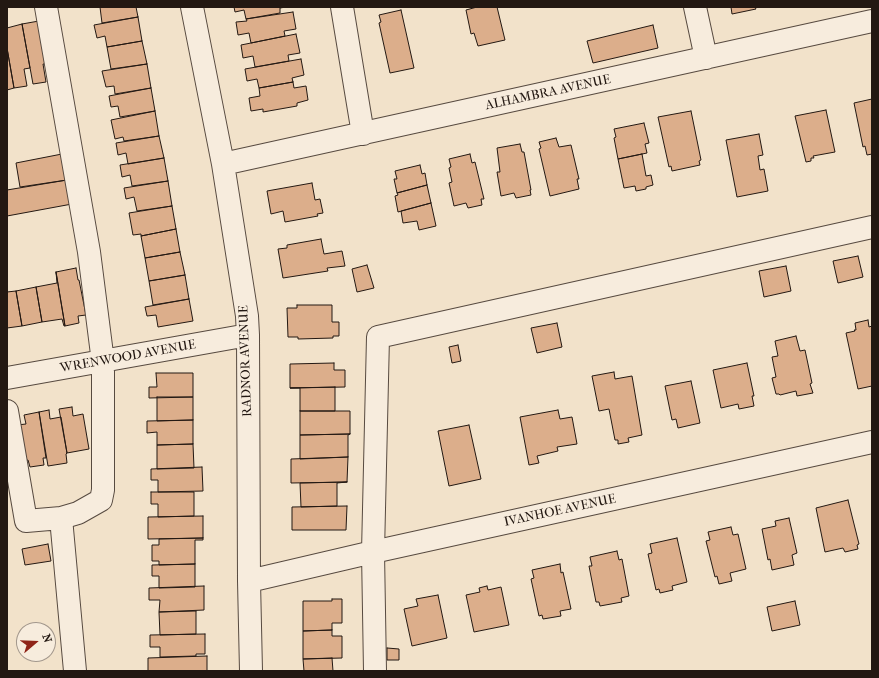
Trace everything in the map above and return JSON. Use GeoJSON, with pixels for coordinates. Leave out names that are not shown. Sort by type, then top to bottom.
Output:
{"type":"FeatureCollection","features":[{"type":"Feature","properties":{"kind":"street"},"geometry":{"type":"LineString","coordinates":[[7,411],[26,520],[61,518],[78,513],[101,500],[103,490],[103,362],[89,252],[46,7]]}},
{"type":"Feature","properties":{"kind":"street","name":"RADNOR AVENUE"},"geometry":{"type":"LineString","coordinates":[[192,7],[223,164],[241,276],[248,335],[251,671]]}},
{"type":"Feature","properties":{"kind":"street"},"geometry":{"type":"LineString","coordinates":[[342,7],[363,134]]}},
{"type":"Feature","properties":{"kind":"street"},"geometry":{"type":"LineString","coordinates":[[695,7],[706,58]]}},
{"type":"Feature","properties":{"kind":"street","name":"ALHAMBRA AVENUE"},"geometry":{"type":"LineString","coordinates":[[223,164],[872,21]]}},
{"type":"Feature","properties":{"kind":"street"},"geometry":{"type":"LineString","coordinates":[[375,671],[373,552],[378,337],[872,227]]}},
{"type":"Feature","properties":{"kind":"street","name":"WRENWOOD AVENUE"},"geometry":{"type":"LineString","coordinates":[[7,378],[248,335]]}},
{"type":"Feature","properties":{"kind":"street","name":"IVANHOE AVENUE"},"geometry":{"type":"LineString","coordinates":[[249,581],[373,552],[872,442]]}},
{"type":"Feature","properties":{"kind":"street"},"geometry":{"type":"LineString","coordinates":[[61,518],[75,671]]}},
{"type":"Feature","properties":{"kind":"building"},"geometry":{"type":"Polygon","coordinates":[[[100,7],[136,7],[138,17],[102,23],[100,7]]]}},
{"type":"Feature","properties":{"kind":"building"},"geometry":{"type":"Polygon","coordinates":[[[234,7],[286,7],[280,8],[280,13],[246,19],[244,10],[235,12],[234,7]]]}},
{"type":"Feature","properties":{"kind":"building"},"geometry":{"type":"Polygon","coordinates":[[[477,7],[497,7],[505,40],[478,46],[474,33],[471,34],[466,10],[477,7]]]}},
{"type":"Feature","properties":{"kind":"building"},"geometry":{"type":"Polygon","coordinates":[[[731,7],[755,7],[756,9],[732,14],[731,7]]]}},
{"type":"Feature","properties":{"kind":"building"},"geometry":{"type":"Polygon","coordinates":[[[401,10],[414,68],[390,73],[379,23],[381,22],[379,15],[401,10]]]}},
{"type":"Feature","properties":{"kind":"building"},"geometry":{"type":"Polygon","coordinates":[[[293,12],[296,29],[284,31],[285,36],[251,43],[249,33],[238,35],[236,22],[247,21],[246,19],[293,12]]]}},
{"type":"Feature","properties":{"kind":"building"},"geometry":{"type":"Polygon","coordinates":[[[138,17],[142,41],[107,47],[105,36],[97,38],[94,25],[138,17]]]}},
{"type":"Feature","properties":{"kind":"building"},"geometry":{"type":"Polygon","coordinates":[[[39,21],[48,64],[43,64],[46,82],[33,84],[22,24],[39,21]]]}},
{"type":"Feature","properties":{"kind":"building"},"geometry":{"type":"Polygon","coordinates":[[[22,24],[30,68],[24,69],[27,86],[14,88],[7,48],[7,28],[22,24]]]}},
{"type":"Feature","properties":{"kind":"building"},"geometry":{"type":"Polygon","coordinates":[[[653,25],[658,48],[593,63],[587,41],[653,25]]]}},
{"type":"Feature","properties":{"kind":"building"},"geometry":{"type":"Polygon","coordinates":[[[296,34],[300,53],[288,55],[289,61],[255,67],[253,56],[243,58],[241,45],[296,34]]]}},
{"type":"Feature","properties":{"kind":"building"},"geometry":{"type":"Polygon","coordinates":[[[142,41],[147,64],[111,69],[107,47],[142,41]]]}},
{"type":"Feature","properties":{"kind":"building"},"geometry":{"type":"Polygon","coordinates":[[[7,48],[14,88],[7,90],[7,48]]]}},
{"type":"Feature","properties":{"kind":"building"},"geometry":{"type":"Polygon","coordinates":[[[301,59],[304,75],[292,78],[293,82],[259,88],[257,79],[247,81],[245,69],[301,59]]]}},
{"type":"Feature","properties":{"kind":"building"},"geometry":{"type":"Polygon","coordinates":[[[147,64],[151,88],[115,94],[114,86],[106,87],[102,71],[147,64]]]}},
{"type":"Feature","properties":{"kind":"building"},"geometry":{"type":"Polygon","coordinates":[[[293,82],[294,88],[306,86],[308,100],[297,103],[297,106],[263,112],[263,109],[251,111],[249,98],[260,96],[259,88],[293,82]]]}},
{"type":"Feature","properties":{"kind":"building"},"geometry":{"type":"Polygon","coordinates":[[[151,88],[155,111],[120,117],[118,106],[111,107],[109,96],[151,88]]]}},
{"type":"Feature","properties":{"kind":"building"},"geometry":{"type":"Polygon","coordinates":[[[872,99],[872,154],[867,155],[865,146],[863,147],[854,103],[872,99]]]}},
{"type":"Feature","properties":{"kind":"building"},"geometry":{"type":"Polygon","coordinates":[[[826,110],[835,152],[813,156],[814,158],[811,158],[811,161],[806,162],[795,116],[826,110]]]}},
{"type":"Feature","properties":{"kind":"building"},"geometry":{"type":"Polygon","coordinates":[[[155,111],[159,136],[124,141],[123,137],[115,139],[111,120],[155,111]]]}},
{"type":"Feature","properties":{"kind":"building"},"geometry":{"type":"Polygon","coordinates":[[[691,111],[701,160],[699,161],[700,165],[672,171],[671,166],[669,167],[658,117],[691,111]]]}},
{"type":"Feature","properties":{"kind":"building"},"geometry":{"type":"Polygon","coordinates":[[[644,123],[649,143],[645,144],[647,153],[618,159],[614,129],[644,123]]]}},
{"type":"Feature","properties":{"kind":"building"},"geometry":{"type":"Polygon","coordinates":[[[759,134],[763,155],[758,156],[760,170],[764,169],[768,191],[737,197],[726,140],[759,134]]]}},
{"type":"Feature","properties":{"kind":"building"},"geometry":{"type":"Polygon","coordinates":[[[159,136],[164,158],[128,164],[126,153],[118,155],[116,143],[159,136]]]}},
{"type":"Feature","properties":{"kind":"building"},"geometry":{"type":"Polygon","coordinates":[[[556,138],[559,147],[571,145],[579,179],[577,179],[579,189],[550,196],[539,149],[541,148],[539,142],[556,138]]]}},
{"type":"Feature","properties":{"kind":"building"},"geometry":{"type":"Polygon","coordinates":[[[520,144],[522,152],[524,152],[531,195],[516,198],[514,193],[501,196],[497,172],[500,172],[497,148],[520,144]]]}},
{"type":"Feature","properties":{"kind":"building"},"geometry":{"type":"Polygon","coordinates":[[[62,154],[67,180],[20,187],[16,163],[62,154]]]}},
{"type":"Feature","properties":{"kind":"building"},"geometry":{"type":"Polygon","coordinates":[[[470,154],[472,163],[475,162],[484,199],[481,199],[482,205],[468,208],[466,203],[454,206],[449,183],[452,182],[449,159],[470,154]]]}},
{"type":"Feature","properties":{"kind":"building"},"geometry":{"type":"Polygon","coordinates":[[[642,154],[646,176],[651,175],[653,185],[646,187],[646,189],[636,191],[635,186],[624,188],[618,159],[642,154]]]}},
{"type":"Feature","properties":{"kind":"building"},"geometry":{"type":"Polygon","coordinates":[[[164,158],[168,181],[132,186],[130,175],[122,177],[120,165],[164,158]]]}},
{"type":"Feature","properties":{"kind":"building"},"geometry":{"type":"Polygon","coordinates":[[[420,165],[422,174],[425,173],[427,185],[397,193],[394,179],[397,179],[395,171],[420,165]]]}},
{"type":"Feature","properties":{"kind":"building"},"geometry":{"type":"Polygon","coordinates":[[[67,180],[72,204],[7,216],[7,190],[67,180]]]}},
{"type":"Feature","properties":{"kind":"building"},"geometry":{"type":"Polygon","coordinates":[[[168,181],[172,206],[137,211],[134,197],[126,199],[124,188],[168,181]]]}},
{"type":"Feature","properties":{"kind":"building"},"geometry":{"type":"Polygon","coordinates":[[[312,183],[315,200],[320,199],[323,213],[317,214],[318,216],[285,222],[283,211],[271,214],[267,191],[312,183]]]}},
{"type":"Feature","properties":{"kind":"building"},"geometry":{"type":"Polygon","coordinates":[[[427,185],[431,203],[398,212],[395,196],[398,195],[397,193],[427,185]]]}},
{"type":"Feature","properties":{"kind":"building"},"geometry":{"type":"Polygon","coordinates":[[[431,203],[436,226],[419,230],[417,221],[403,223],[401,211],[431,203]]]}},
{"type":"Feature","properties":{"kind":"building"},"geometry":{"type":"Polygon","coordinates":[[[172,206],[176,229],[141,236],[141,234],[133,235],[129,213],[172,206]]]}},
{"type":"Feature","properties":{"kind":"building"},"geometry":{"type":"Polygon","coordinates":[[[176,229],[180,252],[145,258],[141,236],[176,229]]]}},
{"type":"Feature","properties":{"kind":"building"},"geometry":{"type":"Polygon","coordinates":[[[321,239],[324,254],[342,251],[345,266],[327,268],[328,271],[283,278],[278,249],[287,248],[287,245],[321,239]]]}},
{"type":"Feature","properties":{"kind":"building"},"geometry":{"type":"Polygon","coordinates":[[[180,252],[185,275],[149,281],[145,258],[180,252]]]}},
{"type":"Feature","properties":{"kind":"building"},"geometry":{"type":"Polygon","coordinates":[[[858,256],[863,277],[838,283],[833,261],[858,256]]]}},
{"type":"Feature","properties":{"kind":"building"},"geometry":{"type":"Polygon","coordinates":[[[367,265],[374,288],[357,292],[352,269],[367,265]]]}},
{"type":"Feature","properties":{"kind":"building"},"geometry":{"type":"Polygon","coordinates":[[[786,266],[791,291],[764,297],[759,271],[786,266]]]}},
{"type":"Feature","properties":{"kind":"building"},"geometry":{"type":"Polygon","coordinates":[[[76,268],[86,315],[78,316],[79,323],[65,326],[56,272],[76,268]]]}},
{"type":"Feature","properties":{"kind":"building"},"geometry":{"type":"Polygon","coordinates":[[[56,272],[65,326],[62,319],[42,322],[36,287],[57,283],[56,272]]]}},
{"type":"Feature","properties":{"kind":"building"},"geometry":{"type":"Polygon","coordinates":[[[185,275],[189,299],[153,305],[149,281],[185,275]]]}},
{"type":"Feature","properties":{"kind":"building"},"geometry":{"type":"Polygon","coordinates":[[[36,287],[42,322],[22,326],[16,291],[36,287]]]}},
{"type":"Feature","properties":{"kind":"building"},"geometry":{"type":"Polygon","coordinates":[[[16,291],[22,326],[7,328],[7,292],[16,291]]]}},
{"type":"Feature","properties":{"kind":"building"},"geometry":{"type":"Polygon","coordinates":[[[189,299],[193,321],[158,327],[156,315],[147,316],[145,307],[189,299]]]}},
{"type":"Feature","properties":{"kind":"building"},"geometry":{"type":"Polygon","coordinates":[[[297,305],[332,305],[332,322],[339,322],[339,336],[333,336],[333,338],[298,339],[298,337],[288,337],[287,308],[297,308],[297,305]]]}},
{"type":"Feature","properties":{"kind":"building"},"geometry":{"type":"Polygon","coordinates":[[[868,320],[869,327],[872,326],[872,386],[858,389],[846,333],[856,330],[855,323],[868,320]]]}},
{"type":"Feature","properties":{"kind":"building"},"geometry":{"type":"Polygon","coordinates":[[[557,323],[562,347],[537,353],[531,328],[557,323]]]}},
{"type":"Feature","properties":{"kind":"building"},"geometry":{"type":"Polygon","coordinates":[[[796,336],[800,351],[805,350],[812,383],[810,384],[813,393],[797,396],[796,391],[780,395],[776,394],[772,378],[776,377],[772,357],[778,356],[775,341],[796,336]]]}},
{"type":"Feature","properties":{"kind":"building"},"geometry":{"type":"Polygon","coordinates":[[[458,345],[461,361],[452,363],[449,347],[458,345]]]}},
{"type":"Feature","properties":{"kind":"building"},"geometry":{"type":"Polygon","coordinates":[[[334,363],[334,370],[345,370],[345,387],[290,388],[290,364],[334,363]]]}},
{"type":"Feature","properties":{"kind":"building"},"geometry":{"type":"Polygon","coordinates":[[[747,363],[754,396],[752,396],[754,406],[739,409],[738,404],[721,408],[713,370],[747,363]]]}},
{"type":"Feature","properties":{"kind":"building"},"geometry":{"type":"Polygon","coordinates":[[[614,372],[615,379],[632,376],[642,435],[628,438],[629,442],[618,444],[618,440],[615,440],[609,409],[599,411],[592,376],[614,372]]]}},
{"type":"Feature","properties":{"kind":"building"},"geometry":{"type":"Polygon","coordinates":[[[156,373],[193,373],[193,397],[149,398],[149,387],[157,387],[156,373]]]}},
{"type":"Feature","properties":{"kind":"building"},"geometry":{"type":"Polygon","coordinates":[[[691,381],[700,423],[678,428],[676,419],[672,420],[665,386],[691,381]]]}},
{"type":"Feature","properties":{"kind":"building"},"geometry":{"type":"Polygon","coordinates":[[[335,387],[335,411],[300,411],[300,388],[290,388],[335,387]]]}},
{"type":"Feature","properties":{"kind":"building"},"geometry":{"type":"Polygon","coordinates":[[[157,397],[193,397],[193,420],[157,421],[157,397]]]}},
{"type":"Feature","properties":{"kind":"building"},"geometry":{"type":"Polygon","coordinates":[[[72,407],[73,416],[83,414],[89,449],[67,453],[59,409],[72,407]]]}},
{"type":"Feature","properties":{"kind":"building"},"geometry":{"type":"Polygon","coordinates":[[[49,410],[50,419],[61,417],[67,453],[67,463],[48,466],[39,412],[49,410]]]}},
{"type":"Feature","properties":{"kind":"building"},"geometry":{"type":"Polygon","coordinates":[[[558,410],[560,419],[572,417],[577,444],[557,447],[558,451],[537,456],[539,463],[529,465],[520,417],[558,410]]]}},
{"type":"Feature","properties":{"kind":"building"},"geometry":{"type":"Polygon","coordinates":[[[300,411],[350,411],[350,434],[300,435],[300,411]]]}},
{"type":"Feature","properties":{"kind":"building"},"geometry":{"type":"Polygon","coordinates":[[[39,412],[46,458],[43,458],[44,465],[30,467],[28,460],[23,461],[17,425],[26,424],[24,415],[39,412]]]}},
{"type":"Feature","properties":{"kind":"building"},"geometry":{"type":"Polygon","coordinates":[[[193,420],[193,444],[157,445],[157,432],[147,433],[147,421],[193,420]]]}},
{"type":"Feature","properties":{"kind":"building"},"geometry":{"type":"Polygon","coordinates":[[[469,425],[481,479],[449,486],[438,431],[469,425]]]}},
{"type":"Feature","properties":{"kind":"building"},"geometry":{"type":"Polygon","coordinates":[[[350,434],[348,435],[348,457],[300,459],[300,435],[350,434]]]}},
{"type":"Feature","properties":{"kind":"building"},"geometry":{"type":"Polygon","coordinates":[[[193,444],[194,468],[157,469],[157,445],[193,444]]]}},
{"type":"Feature","properties":{"kind":"building"},"geometry":{"type":"Polygon","coordinates":[[[348,457],[347,482],[291,483],[291,459],[348,457]]]}},
{"type":"Feature","properties":{"kind":"building"},"geometry":{"type":"Polygon","coordinates":[[[202,467],[203,491],[158,492],[158,480],[151,480],[151,469],[202,467]]]}},
{"type":"Feature","properties":{"kind":"building"},"geometry":{"type":"Polygon","coordinates":[[[347,482],[337,483],[337,506],[301,507],[300,483],[347,482]]]}},
{"type":"Feature","properties":{"kind":"building"},"geometry":{"type":"Polygon","coordinates":[[[151,492],[194,492],[194,516],[158,517],[158,504],[151,504],[151,492]]]}},
{"type":"Feature","properties":{"kind":"building"},"geometry":{"type":"Polygon","coordinates":[[[848,500],[859,544],[857,545],[858,549],[845,552],[843,548],[825,552],[816,508],[848,500]]]}},
{"type":"Feature","properties":{"kind":"building"},"geometry":{"type":"Polygon","coordinates":[[[347,506],[346,530],[292,530],[292,507],[347,506]]]}},
{"type":"Feature","properties":{"kind":"building"},"geometry":{"type":"Polygon","coordinates":[[[203,516],[203,538],[148,539],[148,517],[203,516]]]}},
{"type":"Feature","properties":{"kind":"building"},"geometry":{"type":"Polygon","coordinates":[[[789,518],[797,553],[792,555],[794,565],[772,570],[770,559],[768,560],[762,529],[776,526],[775,521],[789,518]]]}},
{"type":"Feature","properties":{"kind":"building"},"geometry":{"type":"Polygon","coordinates":[[[731,527],[733,535],[738,534],[746,569],[730,573],[732,581],[719,584],[717,576],[715,577],[706,541],[710,540],[708,532],[731,527]]]}},
{"type":"Feature","properties":{"kind":"building"},"geometry":{"type":"Polygon","coordinates":[[[203,538],[203,540],[195,540],[195,564],[159,565],[159,561],[152,561],[152,545],[159,545],[159,539],[203,538]]]}},
{"type":"Feature","properties":{"kind":"building"},"geometry":{"type":"Polygon","coordinates":[[[677,538],[687,582],[672,586],[673,590],[660,593],[659,589],[656,590],[648,554],[652,553],[650,544],[677,538]]]}},
{"type":"Feature","properties":{"kind":"building"},"geometry":{"type":"Polygon","coordinates":[[[48,544],[51,561],[25,565],[22,549],[48,544]]]}},
{"type":"Feature","properties":{"kind":"building"},"geometry":{"type":"Polygon","coordinates":[[[617,551],[619,560],[622,559],[629,596],[621,598],[622,602],[600,606],[599,602],[596,602],[589,566],[592,566],[590,557],[617,551]]]}},
{"type":"Feature","properties":{"kind":"building"},"geometry":{"type":"Polygon","coordinates":[[[195,564],[195,587],[159,588],[159,576],[152,576],[152,565],[195,564]]]}},
{"type":"Feature","properties":{"kind":"building"},"geometry":{"type":"Polygon","coordinates":[[[560,564],[571,609],[560,611],[561,616],[543,619],[542,615],[539,616],[531,579],[534,578],[532,570],[560,564]]]}},
{"type":"Feature","properties":{"kind":"building"},"geometry":{"type":"Polygon","coordinates":[[[204,586],[204,610],[159,612],[160,600],[149,600],[149,588],[204,586]]]}},
{"type":"Feature","properties":{"kind":"building"},"geometry":{"type":"Polygon","coordinates":[[[487,586],[488,590],[501,587],[509,625],[474,632],[466,595],[480,592],[479,588],[487,586]]]}},
{"type":"Feature","properties":{"kind":"building"},"geometry":{"type":"Polygon","coordinates":[[[438,595],[447,638],[412,646],[404,609],[418,606],[416,599],[438,595]]]}},
{"type":"Feature","properties":{"kind":"building"},"geometry":{"type":"Polygon","coordinates":[[[332,599],[342,599],[342,623],[332,623],[332,630],[303,631],[303,601],[332,601],[332,599]]]}},
{"type":"Feature","properties":{"kind":"building"},"geometry":{"type":"Polygon","coordinates":[[[795,601],[800,625],[772,631],[767,607],[795,601]]]}},
{"type":"Feature","properties":{"kind":"building"},"geometry":{"type":"Polygon","coordinates":[[[196,611],[196,634],[160,635],[159,612],[196,611]]]}},
{"type":"Feature","properties":{"kind":"building"},"geometry":{"type":"Polygon","coordinates":[[[332,630],[332,636],[342,636],[342,658],[303,659],[303,631],[332,630]]]}},
{"type":"Feature","properties":{"kind":"building"},"geometry":{"type":"Polygon","coordinates":[[[205,634],[205,654],[196,654],[196,656],[160,657],[160,647],[150,647],[150,635],[205,634]]]}},
{"type":"Feature","properties":{"kind":"building"},"geometry":{"type":"Polygon","coordinates":[[[387,648],[399,649],[399,660],[387,660],[387,648]]]}},
{"type":"Feature","properties":{"kind":"building"},"geometry":{"type":"Polygon","coordinates":[[[207,656],[207,671],[148,671],[148,658],[207,656]]]}},
{"type":"Feature","properties":{"kind":"building"},"geometry":{"type":"Polygon","coordinates":[[[332,658],[333,671],[304,671],[303,659],[332,658]]]}}]}
